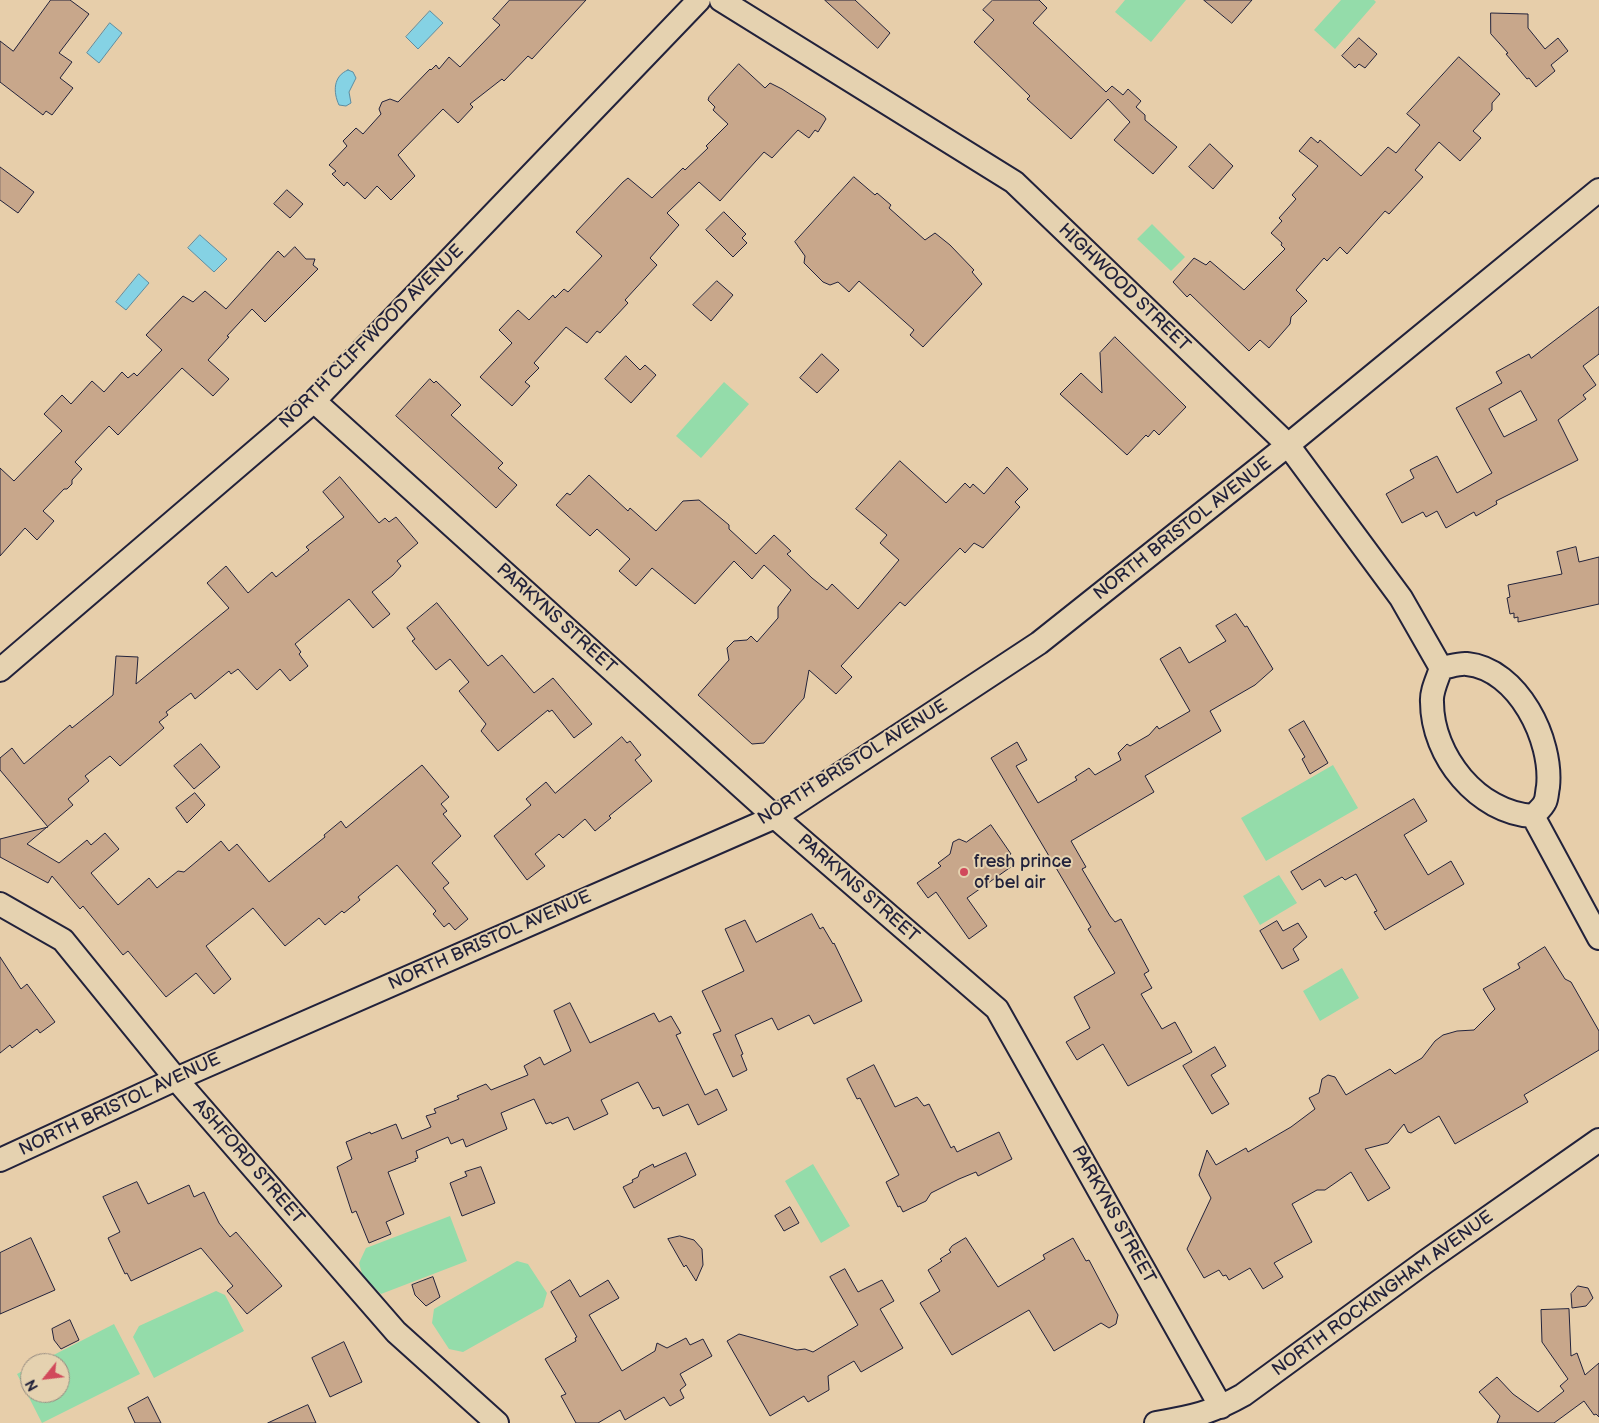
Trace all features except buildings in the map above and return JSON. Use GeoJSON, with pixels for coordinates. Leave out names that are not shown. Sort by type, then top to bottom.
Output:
{"type":"FeatureCollection","features":[{"type":"Feature","properties":{"kind":"street","name":"NORTH CLIFFWOOD AVENUE"},"geometry":{"type":"LineString","coordinates":[[0,670],[314,401],[699,0]]}},
{"type":"Feature","properties":{"kind":"street","name":"HIGHWOOD STREET"},"geometry":{"type":"LineString","coordinates":[[721,0],[1014,182],[1288,445],[1401,598],[1441,668]]}},
{"type":"Feature","properties":{"kind":"street","name":"NORTH BRISTOL AVENUE"},"geometry":{"type":"LineString","coordinates":[[0,1160],[176,1079],[775,817],[1039,644],[1288,445],[1599,190]]}},
{"type":"Feature","properties":{"kind":"street","name":"PARKYNS STREET"},"geometry":{"type":"LineString","coordinates":[[314,401],[775,817],[997,1010],[1221,1407]]}},
{"type":"Feature","properties":{"kind":"street"},"geometry":{"type":"LineString","coordinates":[[1466,664],[1485,669],[1512,687],[1532,715],[1544,744],[1550,771],[1546,801],[1533,816],[1516,815],[1477,793],[1458,774],[1443,751],[1435,728],[1431,700],[1441,668],[1466,664]]}},
{"type":"Feature","properties":{"kind":"street"},"geometry":{"type":"LineString","coordinates":[[1533,816],[1599,938]]}},
{"type":"Feature","properties":{"kind":"street","name":"ASHFORD STREET"},"geometry":{"type":"LineString","coordinates":[[0,904],[63,940],[176,1079],[396,1332],[497,1423]]}},
{"type":"Feature","properties":{"kind":"street","name":"NORTH ROCKINGHAM AVENUE"},"geometry":{"type":"LineString","coordinates":[[1156,1423],[1199,1416],[1221,1407],[1243,1394],[1425,1262],[1599,1140]]}},
{"type":"Feature","properties":{"kind":"green space"},"geometry":{"type":"Polygon","coordinates":[[[1125,0],[1186,0],[1151,42],[1115,12],[1125,0]]]}},
{"type":"Feature","properties":{"kind":"green space"},"geometry":{"type":"Polygon","coordinates":[[[1341,0],[1374,0],[1376,2],[1335,49],[1314,30],[1341,0]]]}},
{"type":"Feature","properties":{"kind":"green space"},"geometry":{"type":"Polygon","coordinates":[[[1152,224],[1185,257],[1171,271],[1137,239],[1152,224]]]}},
{"type":"Feature","properties":{"kind":"green space"},"geometry":{"type":"Polygon","coordinates":[[[724,382],[749,404],[701,458],[676,436],[724,382]]]}},
{"type":"Feature","properties":{"kind":"green space"},"geometry":{"type":"Polygon","coordinates":[[[1333,765],[1358,808],[1266,861],[1241,818],[1333,765]]]}},
{"type":"Feature","properties":{"kind":"green space"},"geometry":{"type":"Polygon","coordinates":[[[1279,875],[1297,903],[1260,925],[1243,896],[1279,875]]]}},
{"type":"Feature","properties":{"kind":"green space"},"geometry":{"type":"Polygon","coordinates":[[[1342,968],[1359,998],[1320,1021],[1303,991],[1342,968]]]}},
{"type":"Feature","properties":{"kind":"green space"},"geometry":{"type":"Polygon","coordinates":[[[813,1164],[850,1226],[821,1243],[785,1181],[813,1164]]]}},
{"type":"Feature","properties":{"kind":"green space"},"geometry":{"type":"Polygon","coordinates":[[[450,1216],[467,1261],[381,1294],[363,1277],[359,1263],[366,1248],[450,1216]]]}},
{"type":"Feature","properties":{"kind":"green space"},"geometry":{"type":"Polygon","coordinates":[[[517,1261],[528,1264],[547,1293],[543,1307],[463,1352],[449,1349],[432,1323],[434,1309],[517,1261]]]}},
{"type":"Feature","properties":{"kind":"green space"},"geometry":{"type":"Polygon","coordinates":[[[216,1291],[225,1295],[244,1331],[154,1378],[133,1337],[139,1326],[216,1291]]]}},
{"type":"Feature","properties":{"kind":"green space"},"geometry":{"type":"Polygon","coordinates":[[[114,1324],[140,1374],[42,1423],[32,1403],[70,1403],[70,1353],[57,1353],[114,1324]]]}},
{"type":"Feature","properties":{"kind":"water"},"geometry":{"type":"Polygon","coordinates":[[[430,11],[443,23],[418,49],[406,37],[430,11]]]}},
{"type":"Feature","properties":{"kind":"water"},"geometry":{"type":"Polygon","coordinates":[[[110,23],[122,33],[99,63],[87,53],[110,23]]]}},
{"type":"Feature","properties":{"kind":"water"},"geometry":{"type":"Polygon","coordinates":[[[348,70],[353,72],[356,78],[349,92],[351,103],[346,106],[339,105],[335,90],[337,80],[339,76],[348,70]]]}},
{"type":"Feature","properties":{"kind":"water"},"geometry":{"type":"Polygon","coordinates":[[[200,235],[227,259],[214,272],[188,248],[200,235]]]}},
{"type":"Feature","properties":{"kind":"water"},"geometry":{"type":"Polygon","coordinates":[[[139,274],[149,283],[126,310],[116,302],[139,274]]]}},
{"type":"Feature","properties":{"kind":"place","name":"fresh prince of bel air"},"geometry":{"type":"Point","coordinates":[964,872]}}]}
